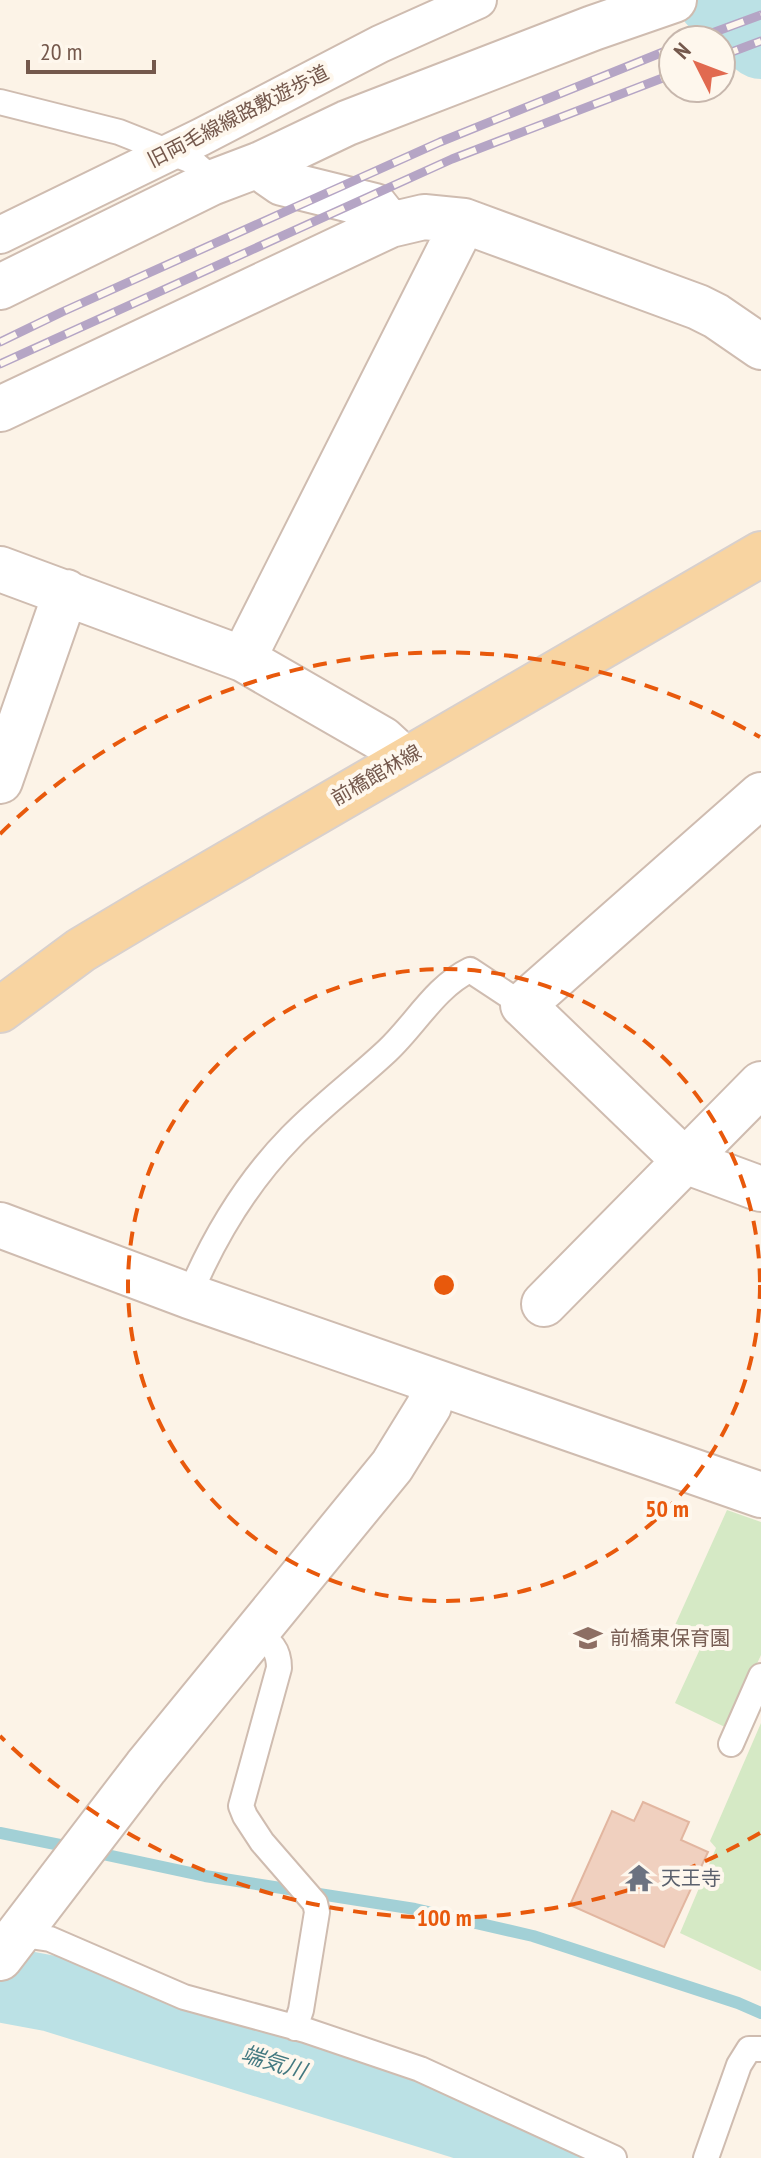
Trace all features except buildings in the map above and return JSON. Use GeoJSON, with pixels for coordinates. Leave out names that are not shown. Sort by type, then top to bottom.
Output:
{"type":"FeatureCollection","features":[{"type":"Feature","properties":{"kind":"main road","name":"前橋館林線"},"geometry":{"type":"LineString","coordinates":[[0,1010],[81,950],[399,762],[761,554]]}},
{"type":"Feature","properties":{"kind":"street","name":"旧両毛線線路敷遊歩道"},"geometry":{"type":"LineString","coordinates":[[0,235],[201,137],[380,44],[478,0]]}},
{"type":"Feature","properties":{"kind":"street"},"geometry":{"type":"LineString","coordinates":[[0,287],[211,183],[261,164],[588,14],[674,0]]}},
{"type":"Feature","properties":{"kind":"street"},"geometry":{"type":"LineString","coordinates":[[261,164],[282,183],[375,206],[390,225]]}},
{"type":"Feature","properties":{"kind":"street"},"geometry":{"type":"LineString","coordinates":[[0,409],[390,225],[424,217],[464,221],[698,307],[761,347]]}},
{"type":"Feature","properties":{"kind":"street"},"geometry":{"type":"LineString","coordinates":[[243,659],[464,221]]}},
{"type":"Feature","properties":{"kind":"street"},"geometry":{"type":"LineString","coordinates":[[0,569],[243,659],[382,739],[399,762]]}},
{"type":"Feature","properties":{"kind":"street"},"geometry":{"type":"LineString","coordinates":[[0,781],[66,592]]}},
{"type":"Feature","properties":{"kind":"street"},"geometry":{"type":"LineString","coordinates":[[761,795],[523,1005],[685,1161],[761,1189]]}},
{"type":"Feature","properties":{"kind":"street"},"geometry":{"type":"LineString","coordinates":[[544,1304],[761,1084]]}},
{"type":"Feature","properties":{"kind":"street"},"geometry":{"type":"LineString","coordinates":[[0,1225],[189,1296],[761,1495]]}},
{"type":"Feature","properties":{"kind":"street"},"geometry":{"type":"LineString","coordinates":[[7,1941],[392,1466],[429,1406],[435,1383]]}},
{"type":"Feature","properties":{"kind":"lane"},"geometry":{"type":"LineString","coordinates":[[0,102],[119,132],[192,161],[206,173],[211,183]]}},
{"type":"Feature","properties":{"kind":"lane"},"geometry":{"type":"LineString","coordinates":[[189,1296],[217,1239],[269,1162],[317,1112],[389,1049],[453,978],[470,970],[523,1005]]}},
{"type":"Feature","properties":{"kind":"lane"},"geometry":{"type":"LineString","coordinates":[[256,1632],[275,1647],[279,1668],[241,1806],[252,1829],[315,1903],[317,1912],[301,2010],[295,2028]]}},
{"type":"Feature","properties":{"kind":"lane"},"geometry":{"type":"LineString","coordinates":[[731,1744],[761,1676]]}},
{"type":"Feature","properties":{"kind":"lane"},"geometry":{"type":"LineString","coordinates":[[7,1941],[50,1939],[184,1997],[295,2028],[420,2069],[614,2158]]}},
{"type":"Feature","properties":{"kind":"lane"},"geometry":{"type":"LineString","coordinates":[[706,2158],[739,2065],[749,2049],[761,2049]]}},
{"type":"Feature","properties":{"kind":"green space"},"geometry":{"type":"Polygon","coordinates":[[[727,1510],[761,1522],[761,1655],[727,1728],[675,1703],[700,1649],[671,1634],[727,1510]]]}},
{"type":"Feature","properties":{"kind":"green space"},"geometry":{"type":"Polygon","coordinates":[[[761,1723],[761,1971],[680,1933],[716,1848],[710,1841],[761,1723]]]}},
{"type":"Feature","properties":{"kind":"waterway"},"geometry":{"type":"LineString","coordinates":[[716,0],[761,41]]}},
{"type":"Feature","properties":{"kind":"waterway"},"geometry":{"type":"LineString","coordinates":[[0,1833],[75,1848]]}},
{"type":"Feature","properties":{"kind":"waterway"},"geometry":{"type":"LineString","coordinates":[[93,1852],[205,1876],[415,1909],[533,1936],[761,2013]]}},
{"type":"Feature","properties":{"kind":"waterway","name":"端気川"},"geometry":{"type":"LineString","coordinates":[[0,1984],[53,1994],[469,2123],[542,2158]]}},
{"type":"Feature","properties":{"kind":"railway"},"geometry":{"type":"LineString","coordinates":[[737,24],[761,15]]}},
{"type":"Feature","properties":{"kind":"railway"},"geometry":{"type":"LineString","coordinates":[[737,50],[761,41]]}},
{"type":"Feature","properties":{"kind":"railway"},"geometry":{"type":"LineString","coordinates":[[0,342],[440,142],[657,54]]}},
{"type":"Feature","properties":{"kind":"railway"},"geometry":{"type":"LineString","coordinates":[[0,364],[452,159],[657,80]]}},
{"type":"Feature","properties":{"kind":"place","name":"前橋東保育園"},"geometry":{"type":"Point","coordinates":[588,1638]}},
{"type":"Feature","properties":{"kind":"place","name":"天王寺"},"geometry":{"type":"Point","coordinates":[639,1878]}}]}
